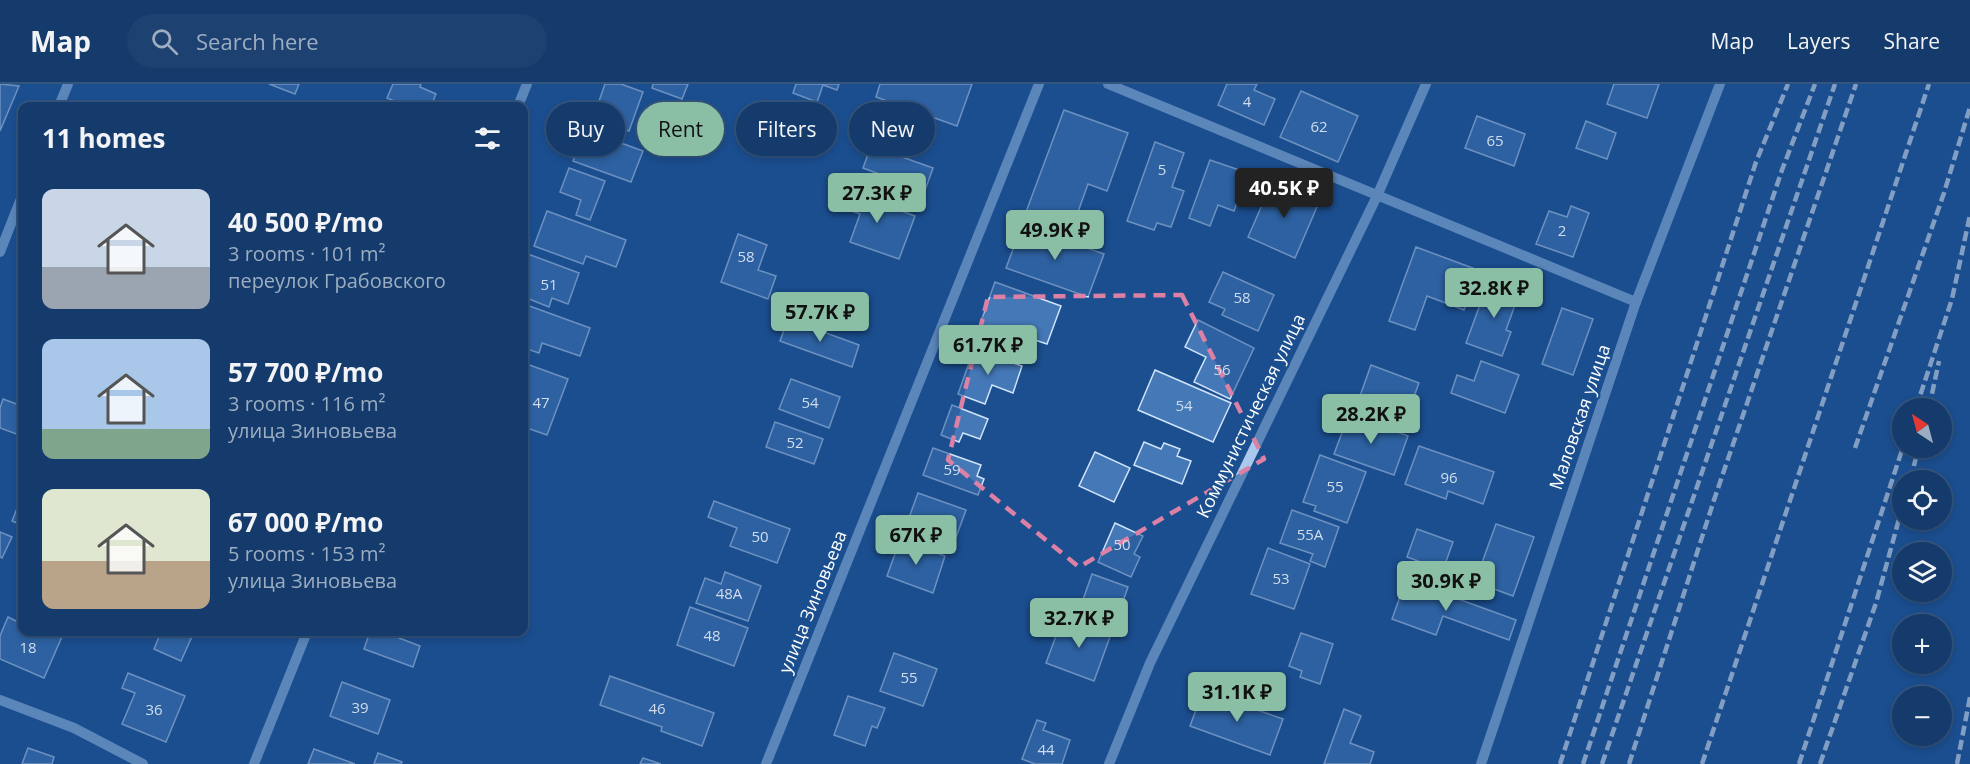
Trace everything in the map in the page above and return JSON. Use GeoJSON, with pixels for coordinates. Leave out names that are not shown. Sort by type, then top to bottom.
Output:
{"type":"FeatureCollection","features":[{"type":"Feature","properties":{"kind":"street"},"geometry":{"type":"LineString","coordinates":[[61,102],[68,84]]}},
{"type":"Feature","properties":{"kind":"street"},"geometry":{"type":"LineString","coordinates":[[520,102],[527,84]]}},
{"type":"Feature","properties":{"kind":"street","name":"улица Зиновьева"},"geometry":{"type":"LineString","coordinates":[[766,764],[1039,84]]}},
{"type":"Feature","properties":{"kind":"street"},"geometry":{"type":"LineString","coordinates":[[1108,84],[1636,302]]}},
{"type":"Feature","properties":{"kind":"street","name":"Коммунистическая улица"},"geometry":{"type":"LineString","coordinates":[[1109,764],[1150,663],[1377,196],[1426,84]]}},
{"type":"Feature","properties":{"kind":"street","name":"Маловская улица"},"geometry":{"type":"LineString","coordinates":[[1481,764],[1636,302],[1720,84]]}},
{"type":"Feature","properties":{"kind":"street"},"geometry":{"type":"LineString","coordinates":[[0,252],[18,206]]}},
{"type":"Feature","properties":{"kind":"street"},"geometry":{"type":"LineString","coordinates":[[254,764],[305,636]]}},
{"type":"Feature","properties":{"kind":"street"},"geometry":{"type":"LineString","coordinates":[[0,700],[74,728],[143,764]]}},
{"type":"Feature","properties":{"kind":"highlighted area"},"geometry":{"type":"Polygon","coordinates":[[[1182,295],[1264,459],[1079,567],[948,460],[988,297],[1182,295]]]}},
{"type":"Feature","properties":{"kind":"building"},"geometry":{"type":"Polygon","coordinates":[[[0,84],[19,86],[0,131],[0,84]]]}},
{"type":"Feature","properties":{"kind":"building"},"geometry":{"type":"Polygon","coordinates":[[[269,84],[299,84],[295,94],[269,84]]]}},
{"type":"Feature","properties":{"kind":"building"},"geometry":{"type":"Polygon","coordinates":[[[393,84],[421,84],[420,87],[436,94],[433,102],[397,102],[387,98],[393,84]]]}},
{"type":"Feature","properties":{"kind":"building"},"geometry":{"type":"Polygon","coordinates":[[[605,84],[621,84],[643,92],[639,102],[637,102],[629,131],[625,130],[625,102],[599,102],[605,84]]]}},
{"type":"Feature","properties":{"kind":"building"},"geometry":{"type":"Polygon","coordinates":[[[653,84],[688,84],[682,99],[652,88],[653,84]]]}},
{"type":"Feature","properties":{"kind":"building"},"geometry":{"type":"Polygon","coordinates":[[[796,84],[839,84],[837,90],[823,85],[817,102],[793,93],[796,84]]]}},
{"type":"Feature","properties":{"kind":"building"},"geometry":{"type":"Polygon","coordinates":[[[880,84],[972,84],[957,126],[935,118],[935,102],[890,102],[876,97],[880,84]]]}},
{"type":"Feature","properties":{"kind":"building"},"geometry":{"type":"Polygon","coordinates":[[[1227,84],[1257,84],[1254,90],[1275,99],[1264,125],[1218,105],[1227,84]]]}},
{"type":"Feature","properties":{"kind":"building"},"geometry":{"type":"Polygon","coordinates":[[[1614,84],[1659,84],[1647,118],[1607,104],[1614,84]]]}},
{"type":"Feature","properties":{"kind":"building"},"geometry":{"type":"Polygon","coordinates":[[[1301,91],[1358,116],[1338,162],[1280,137],[1301,91]]]}},
{"type":"Feature","properties":{"kind":"building"},"geometry":{"type":"Polygon","coordinates":[[[1064,110],[1128,133],[1107,191],[1088,184],[1069,237],[1023,220],[1064,110]]]}},
{"type":"Feature","properties":{"kind":"building"},"geometry":{"type":"Polygon","coordinates":[[[1477,116],[1525,134],[1514,166],[1465,148],[1477,116]]]}},
{"type":"Feature","properties":{"kind":"building"},"geometry":{"type":"Polygon","coordinates":[[[1586,121],[1616,133],[1607,159],[1576,148],[1586,121]]]}},
{"type":"Feature","properties":{"kind":"building"},"geometry":{"type":"Polygon","coordinates":[[[1155,142],[1184,153],[1172,187],[1184,191],[1171,227],[1157,223],[1154,230],[1127,221],[1155,142]]]}},
{"type":"Feature","properties":{"kind":"building"},"geometry":{"type":"Polygon","coordinates":[[[625,144],[637,149],[637,156],[641,156],[631,182],[573,161],[575,156],[625,156],[625,144]]]}},
{"type":"Feature","properties":{"kind":"building"},"geometry":{"type":"Polygon","coordinates":[[[867,156],[899,156],[933,168],[923,196],[885,182],[887,177],[863,168],[867,156]]]}},
{"type":"Feature","properties":{"kind":"building"},"geometry":{"type":"Polygon","coordinates":[[[1210,160],[1242,171],[1236,189],[1241,191],[1234,211],[1218,205],[1210,226],[1189,218],[1210,160]]]}},
{"type":"Feature","properties":{"kind":"building"},"geometry":{"type":"Polygon","coordinates":[[[569,168],[605,181],[590,220],[576,215],[581,200],[560,192],[569,168]]]}},
{"type":"Feature","properties":{"kind":"building"},"geometry":{"type":"Polygon","coordinates":[[[1273,180],[1320,200],[1295,258],[1248,237],[1273,180]]]}},
{"type":"Feature","properties":{"kind":"building"},"geometry":{"type":"Polygon","coordinates":[[[840,188],[915,216],[899,259],[850,242],[860,214],[835,205],[840,188]]]}},
{"type":"Feature","properties":{"kind":"building"},"geometry":{"type":"Polygon","coordinates":[[[1571,206],[1589,213],[1573,257],[1536,244],[1549,211],[1567,217],[1571,206]]]}},
{"type":"Feature","properties":{"kind":"building"},"geometry":{"type":"Polygon","coordinates":[[[547,211],[626,240],[616,267],[586,256],[583,264],[534,246],[547,211]]]}},
{"type":"Feature","properties":{"kind":"building"},"geometry":{"type":"Polygon","coordinates":[[[1022,225],[1104,254],[1088,297],[1006,268],[1022,225]]]}},
{"type":"Feature","properties":{"kind":"building"},"geometry":{"type":"Polygon","coordinates":[[[738,234],[767,245],[758,270],[776,276],[768,299],[721,282],[738,234]]]}},
{"type":"Feature","properties":{"kind":"building"},"geometry":{"type":"Polygon","coordinates":[[[1416,247],[1478,270],[1464,310],[1427,296],[1415,330],[1389,321],[1416,247]]]}},
{"type":"Feature","properties":{"kind":"building"},"geometry":{"type":"Polygon","coordinates":[[[528,254],[579,273],[568,304],[552,298],[549,307],[528,299],[528,254]]]}},
{"type":"Feature","properties":{"kind":"building"},"geometry":{"type":"Polygon","coordinates":[[[1223,272],[1274,295],[1258,331],[1222,315],[1225,309],[1209,302],[1223,272]]]}},
{"type":"Feature","properties":{"kind":"building"},"geometry":{"type":"Polygon","coordinates":[[[1489,280],[1520,291],[1506,330],[1511,332],[1502,356],[1466,343],[1489,280]]]}},
{"type":"Feature","properties":{"kind":"building"},"geometry":{"type":"Polygon","coordinates":[[[995,282],[1061,306],[1047,344],[1029,338],[1025,350],[977,332],[995,282]]]}},
{"type":"Feature","properties":{"kind":"building"},"geometry":{"type":"Polygon","coordinates":[[[528,305],[590,328],[580,356],[542,343],[539,353],[528,349],[528,305]]]}},
{"type":"Feature","properties":{"kind":"building"},"geometry":{"type":"Polygon","coordinates":[[[1562,308],[1593,319],[1573,375],[1542,364],[1562,308]]]}},
{"type":"Feature","properties":{"kind":"building"},"geometry":{"type":"Polygon","coordinates":[[[788,319],[859,345],[852,367],[780,341],[788,319]]]}},
{"type":"Feature","properties":{"kind":"building"},"geometry":{"type":"Polygon","coordinates":[[[1198,320],[1254,348],[1230,399],[1194,382],[1206,357],[1185,347],[1198,320]]]}},
{"type":"Feature","properties":{"kind":"building"},"geometry":{"type":"Polygon","coordinates":[[[974,349],[1022,366],[1013,393],[992,385],[985,404],[958,394],[974,349]]]}},
{"type":"Feature","properties":{"kind":"building"},"geometry":{"type":"Polygon","coordinates":[[[1481,361],[1519,375],[1505,413],[1451,393],[1457,375],[1474,381],[1481,361]]]}},
{"type":"Feature","properties":{"kind":"building"},"geometry":{"type":"Polygon","coordinates":[[[528,364],[568,379],[547,435],[528,428],[528,364]]]}},
{"type":"Feature","properties":{"kind":"building"},"geometry":{"type":"Polygon","coordinates":[[[1371,365],[1419,383],[1404,423],[1383,415],[1387,405],[1360,396],[1371,365]]]}},
{"type":"Feature","properties":{"kind":"building"},"geometry":{"type":"Polygon","coordinates":[[[1155,370],[1231,403],[1213,442],[1138,410],[1155,370]]]}},
{"type":"Feature","properties":{"kind":"building"},"geometry":{"type":"Polygon","coordinates":[[[791,379],[840,397],[829,428],[779,409],[791,379]]]}},
{"type":"Feature","properties":{"kind":"building"},"geometry":{"type":"Polygon","coordinates":[[[3,399],[18,405],[18,435],[0,428],[0,408],[3,399]]]}},
{"type":"Feature","properties":{"kind":"building"},"geometry":{"type":"Polygon","coordinates":[[[952,405],[988,419],[980,439],[963,433],[959,442],[941,435],[952,405]]]}},
{"type":"Feature","properties":{"kind":"building"},"geometry":{"type":"Polygon","coordinates":[[[1349,414],[1408,436],[1394,475],[1334,454],[1349,414]]]}},
{"type":"Feature","properties":{"kind":"building"},"geometry":{"type":"Polygon","coordinates":[[[775,422],[823,439],[814,464],[766,447],[775,422]]]}},
{"type":"Feature","properties":{"kind":"building"},"geometry":{"type":"Polygon","coordinates":[[[1144,442],[1161,449],[1164,443],[1180,449],[1177,456],[1191,461],[1182,484],[1134,465],[1144,442]]]}},
{"type":"Feature","properties":{"kind":"building"},"geometry":{"type":"Polygon","coordinates":[[[1419,446],[1494,472],[1483,504],[1448,491],[1446,499],[1405,484],[1419,446]]]}},
{"type":"Feature","properties":{"kind":"building"},"geometry":{"type":"Polygon","coordinates":[[[933,448],[981,465],[977,476],[984,479],[978,495],[923,475],[933,448]]]}},
{"type":"Feature","properties":{"kind":"building"},"geometry":{"type":"Polygon","coordinates":[[[1095,452],[1130,468],[1114,502],[1079,486],[1095,452]]]}},
{"type":"Feature","properties":{"kind":"building"},"geometry":{"type":"Polygon","coordinates":[[[1320,455],[1366,472],[1347,523],[1314,511],[1316,506],[1303,502],[1320,455]]]}},
{"type":"Feature","properties":{"kind":"building"},"geometry":{"type":"Polygon","coordinates":[[[918,493],[966,510],[955,540],[951,538],[946,553],[902,537],[918,493]]]}},
{"type":"Feature","properties":{"kind":"building"},"geometry":{"type":"Polygon","coordinates":[[[714,501],[790,529],[777,563],[730,546],[737,528],[708,517],[714,501]]]}},
{"type":"Feature","properties":{"kind":"building"},"geometry":{"type":"Polygon","coordinates":[[[18,506],[18,523],[12,521],[18,506]]]}},
{"type":"Feature","properties":{"kind":"building"},"geometry":{"type":"Polygon","coordinates":[[[1292,510],[1339,527],[1325,567],[1310,561],[1313,554],[1280,543],[1292,510]]]}},
{"type":"Feature","properties":{"kind":"building"},"geometry":{"type":"Polygon","coordinates":[[[1115,523],[1143,536],[1134,554],[1140,557],[1131,577],[1098,562],[1115,523]]]}},
{"type":"Feature","properties":{"kind":"building"},"geometry":{"type":"Polygon","coordinates":[[[1496,524],[1534,537],[1513,596],[1475,582],[1496,524]]]}},
{"type":"Feature","properties":{"kind":"building"},"geometry":{"type":"Polygon","coordinates":[[[1417,529],[1453,542],[1443,570],[1407,557],[1417,529]]]}},
{"type":"Feature","properties":{"kind":"building"},"geometry":{"type":"Polygon","coordinates":[[[0,532],[12,537],[2,558],[0,557],[0,532]]]}},
{"type":"Feature","properties":{"kind":"building"},"geometry":{"type":"Polygon","coordinates":[[[900,540],[945,556],[933,593],[887,576],[900,540]]]}},
{"type":"Feature","properties":{"kind":"building"},"geometry":{"type":"Polygon","coordinates":[[[1268,548],[1310,564],[1294,609],[1251,594],[1268,548]]]}},
{"type":"Feature","properties":{"kind":"building"},"geometry":{"type":"Polygon","coordinates":[[[725,572],[761,586],[748,621],[696,603],[705,578],[721,584],[725,572]]]}},
{"type":"Feature","properties":{"kind":"building"},"geometry":{"type":"Polygon","coordinates":[[[1092,574],[1128,587],[1114,627],[1078,614],[1092,574]]]}},
{"type":"Feature","properties":{"kind":"building"},"geometry":{"type":"Polygon","coordinates":[[[1406,580],[1516,620],[1509,640],[1443,616],[1436,635],[1392,619],[1406,580]]]}},
{"type":"Feature","properties":{"kind":"building"},"geometry":{"type":"Polygon","coordinates":[[[690,607],[748,628],[734,666],[677,645],[690,607]]]}},
{"type":"Feature","properties":{"kind":"building"},"geometry":{"type":"Polygon","coordinates":[[[8,617],[18,622],[18,636],[62,636],[44,678],[0,659],[0,636],[8,617]]]}},
{"type":"Feature","properties":{"kind":"building"},"geometry":{"type":"Polygon","coordinates":[[[1063,617],[1111,634],[1094,681],[1046,663],[1063,617]]]}},
{"type":"Feature","properties":{"kind":"building"},"geometry":{"type":"Polygon","coordinates":[[[1301,633],[1333,644],[1320,684],[1300,677],[1302,671],[1289,666],[1301,633]]]}},
{"type":"Feature","properties":{"kind":"building"},"geometry":{"type":"Polygon","coordinates":[[[159,636],[192,636],[181,661],[154,649],[159,636]]]}},
{"type":"Feature","properties":{"kind":"building"},"geometry":{"type":"Polygon","coordinates":[[[369,636],[400,636],[399,638],[420,646],[413,667],[364,649],[369,636]]]}},
{"type":"Feature","properties":{"kind":"building"},"geometry":{"type":"Polygon","coordinates":[[[894,653],[937,669],[923,706],[880,691],[894,653]]]}},
{"type":"Feature","properties":{"kind":"building"},"geometry":{"type":"Polygon","coordinates":[[[128,673],[185,696],[166,742],[122,724],[135,693],[122,688],[128,673]]]}},
{"type":"Feature","properties":{"kind":"building"},"geometry":{"type":"Polygon","coordinates":[[[610,676],[714,713],[702,746],[661,731],[662,727],[600,705],[610,676]]]}},
{"type":"Feature","properties":{"kind":"building"},"geometry":{"type":"Polygon","coordinates":[[[342,682],[390,700],[378,734],[330,716],[342,682]]]}},
{"type":"Feature","properties":{"kind":"building"},"geometry":{"type":"Polygon","coordinates":[[[1203,691],[1283,719],[1270,755],[1190,726],[1203,691]]]}},
{"type":"Feature","properties":{"kind":"building"},"geometry":{"type":"Polygon","coordinates":[[[848,696],[885,708],[877,728],[872,726],[865,746],[834,735],[848,696]]]}},
{"type":"Feature","properties":{"kind":"building"},"geometry":{"type":"Polygon","coordinates":[[[1344,709],[1361,716],[1350,743],[1374,752],[1370,764],[1324,764],[1344,709]]]}},
{"type":"Feature","properties":{"kind":"building"},"geometry":{"type":"Polygon","coordinates":[[[1037,720],[1046,723],[1043,730],[1070,740],[1062,764],[1035,764],[1022,759],[1037,720]]]}},
{"type":"Feature","properties":{"kind":"building"},"geometry":{"type":"Polygon","coordinates":[[[28,748],[54,757],[52,764],[22,764],[28,748]]]}},
{"type":"Feature","properties":{"kind":"building"},"geometry":{"type":"Polygon","coordinates":[[[314,749],[355,764],[308,764],[314,749]]]}},
{"type":"Feature","properties":{"kind":"building"},"geometry":{"type":"Polygon","coordinates":[[[378,753],[402,762],[401,764],[374,764],[378,753]]]}},
{"type":"Feature","properties":{"kind":"building"},"geometry":{"type":"Polygon","coordinates":[[[643,758],[661,764],[640,764],[643,758]]]}},
{"type":"Feature","properties":{"kind":"railway"},"geometry":{"type":"LineString","coordinates":[[1560,764],[1756,162],[1788,84]]}},
{"type":"Feature","properties":{"kind":"railway"},"geometry":{"type":"LineString","coordinates":[[1583,764],[1782,170],[1815,84]]}},
{"type":"Feature","properties":{"kind":"railway"},"geometry":{"type":"LineString","coordinates":[[1602,764],[1835,84]]}},
{"type":"Feature","properties":{"kind":"railway"},"geometry":{"type":"LineString","coordinates":[[1629,764],[1714,500],[1856,84]]}},
{"type":"Feature","properties":{"kind":"railway"},"geometry":{"type":"LineString","coordinates":[[1702,764],[1929,84]]}},
{"type":"Feature","properties":{"kind":"railway"},"geometry":{"type":"LineString","coordinates":[[1855,448],[1944,193],[1970,107]]}},
{"type":"Feature","properties":{"kind":"railway"},"geometry":{"type":"LineString","coordinates":[[1919,398],[1952,299],[1970,215]]}},
{"type":"Feature","properties":{"kind":"railway"},"geometry":{"type":"LineString","coordinates":[[1931,398],[1939,361]]}},
{"type":"Feature","properties":{"kind":"railway"},"geometry":{"type":"LineString","coordinates":[[1799,764],[1899,458]]}},
{"type":"Feature","properties":{"kind":"railway"},"geometry":{"type":"LineString","coordinates":[[1913,470],[1916,458]]}},
{"type":"Feature","properties":{"kind":"railway"},"geometry":{"type":"LineString","coordinates":[[1820,764],[1876,603],[1896,530]]}},
{"type":"Feature","properties":{"kind":"railway"},"geometry":{"type":"LineString","coordinates":[[1957,764],[1970,697]]}}]}
